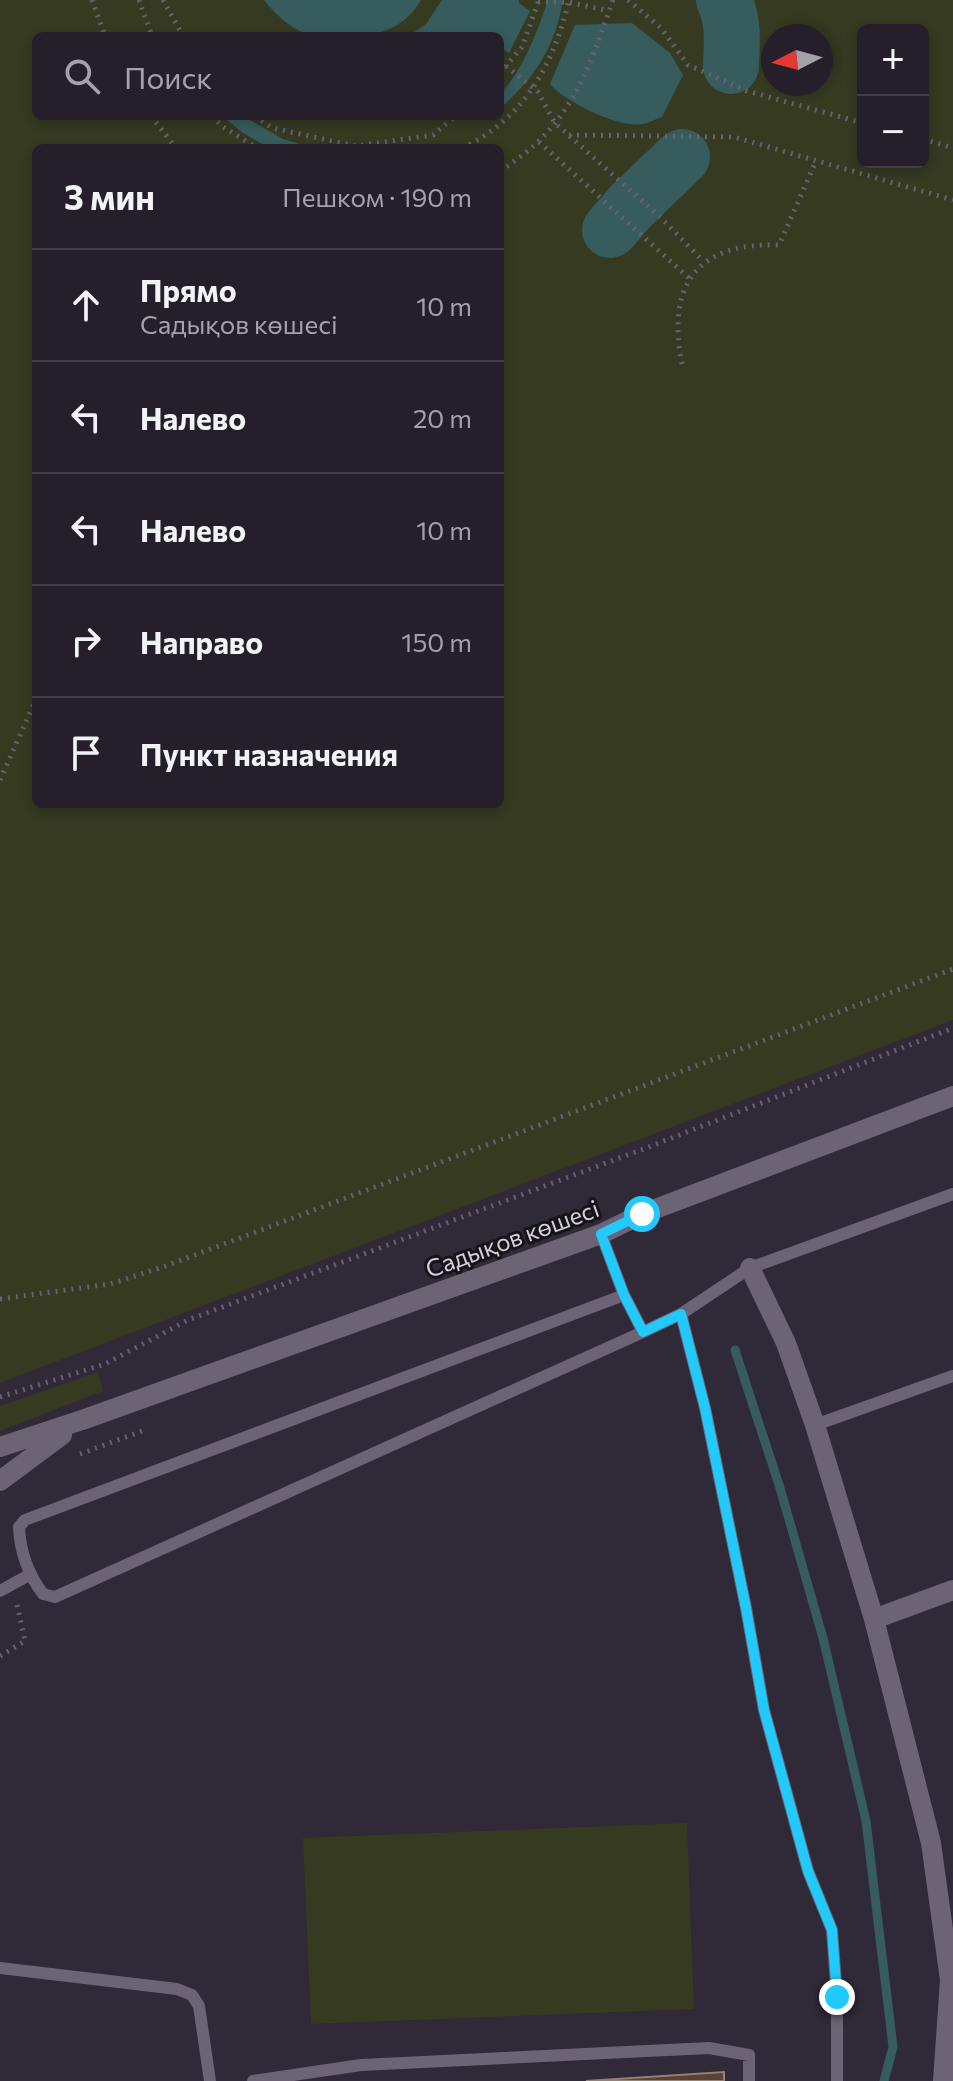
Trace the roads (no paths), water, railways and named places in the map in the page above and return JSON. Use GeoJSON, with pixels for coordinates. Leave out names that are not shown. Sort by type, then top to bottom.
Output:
{"type":"FeatureCollection","features":[{"type":"Feature","properties":{"kind":"street","name":"Садықов көшесі"},"geometry":{"type":"LineString","coordinates":[[85,1419],[601,1234],[642,1214],[953,1096]]}},
{"type":"Feature","properties":{"kind":"street"},"geometry":{"type":"LineString","coordinates":[[750,1268],[786,1343],[815,1425],[874,1619],[931,1843],[952,1980],[943,2081]]}},
{"type":"Feature","properties":{"kind":"street"},"geometry":{"type":"LineString","coordinates":[[4,1448],[85,1419]]}},
{"type":"Feature","properties":{"kind":"street"},"geometry":{"type":"LineString","coordinates":[[0,1481],[85,1419]]}},
{"type":"Feature","properties":{"kind":"street"},"geometry":{"type":"LineString","coordinates":[[874,1619],[953,1590]]}},
{"type":"Feature","properties":{"kind":"lane"},"geometry":{"type":"LineString","coordinates":[[624,1295],[25,1520],[19,1527],[29,1575],[43,1594],[55,1597],[643,1332],[681,1314],[750,1268],[953,1194]]}},
{"type":"Feature","properties":{"kind":"lane"},"geometry":{"type":"LineString","coordinates":[[601,1234],[624,1295],[643,1332]]}},
{"type":"Feature","properties":{"kind":"lane"},"geometry":{"type":"LineString","coordinates":[[681,1314],[705,1408],[764,1710],[808,1871],[832,1930],[837,1997],[837,2081]]}},
{"type":"Feature","properties":{"kind":"lane"},"geometry":{"type":"LineString","coordinates":[[815,1425],[953,1376]]}},
{"type":"Feature","properties":{"kind":"lane"},"geometry":{"type":"LineString","coordinates":[[0,1591],[29,1575]]}},
{"type":"Feature","properties":{"kind":"lane"},"geometry":{"type":"LineString","coordinates":[[0,1968],[177,1989],[192,1995],[199,2006],[210,2081]]}},
{"type":"Feature","properties":{"kind":"lane"},"geometry":{"type":"LineString","coordinates":[[253,2081],[361,2065],[709,2048],[749,2055],[749,2081]]}},
{"type":"Feature","properties":{"kind":"waterway"},"geometry":{"type":"LineString","coordinates":[[724,0],[731,24],[731,66]]}},
{"type":"Feature","properties":{"kind":"waterway"},"geometry":{"type":"LineString","coordinates":[[610,230],[682,157]]}},
{"type":"Feature","properties":{"kind":"waterway"},"geometry":{"type":"LineString","coordinates":[[735,1350],[780,1488],[823,1638],[866,1821],[893,2047],[884,2081]]}}]}
